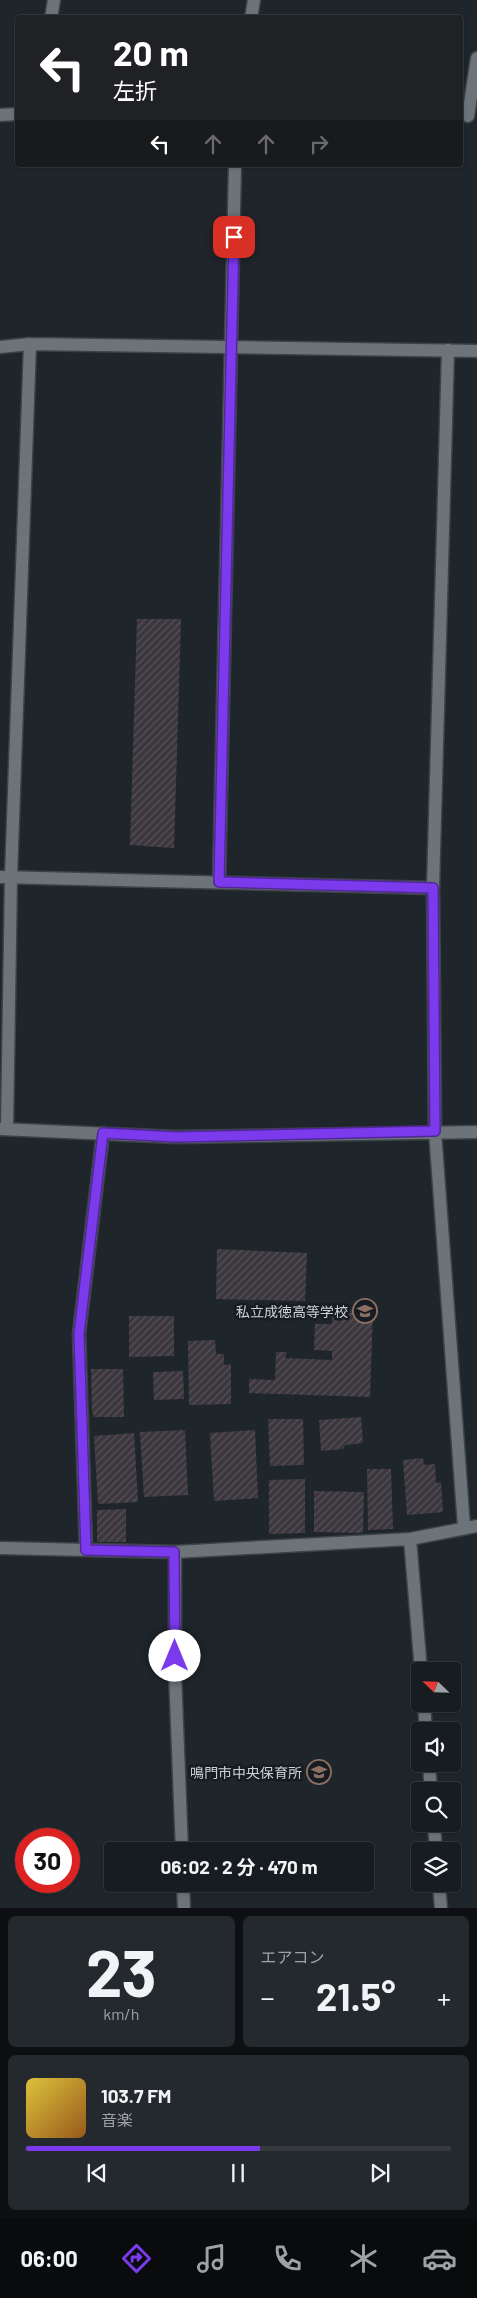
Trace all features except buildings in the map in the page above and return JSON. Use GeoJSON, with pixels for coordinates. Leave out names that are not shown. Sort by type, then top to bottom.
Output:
{"type":"FeatureCollection","features":[{"type":"Feature","properties":{"kind":"street"},"geometry":{"type":"LineString","coordinates":[[52,15],[54,0]]}},
{"type":"Feature","properties":{"kind":"street"},"geometry":{"type":"LineString","coordinates":[[252,15],[254,0]]}},
{"type":"Feature","properties":{"kind":"street"},"geometry":{"type":"LineString","coordinates":[[468,116],[477,58]]}},
{"type":"Feature","properties":{"kind":"street"},"geometry":{"type":"LineString","coordinates":[[0,115],[15,114]]}},
{"type":"Feature","properties":{"kind":"street"},"geometry":{"type":"LineString","coordinates":[[219,882],[235,167]]}},
{"type":"Feature","properties":{"kind":"street"},"geometry":{"type":"LineString","coordinates":[[30,344],[6,877],[3,1128],[176,1137],[435,1131],[477,1132]]}},
{"type":"Feature","properties":{"kind":"street"},"geometry":{"type":"LineString","coordinates":[[0,347],[30,344],[477,351]]}},
{"type":"Feature","properties":{"kind":"street"},"geometry":{"type":"LineString","coordinates":[[448,350],[433,888],[435,1131],[464,1527]]}},
{"type":"Feature","properties":{"kind":"street"},"geometry":{"type":"LineString","coordinates":[[6,877],[433,888]]}},
{"type":"Feature","properties":{"kind":"street"},"geometry":{"type":"LineString","coordinates":[[86,1550],[79,1334],[103,1133]]}},
{"type":"Feature","properties":{"kind":"street"},"geometry":{"type":"LineString","coordinates":[[0,1548],[174,1552],[410,1538],[477,1526]]}},
{"type":"Feature","properties":{"kind":"street"},"geometry":{"type":"LineString","coordinates":[[410,1538],[420,1662]]}},
{"type":"Feature","properties":{"kind":"street"},"geometry":{"type":"LineString","coordinates":[[174,1552],[175,1673],[182,1842]]}},
{"type":"Feature","properties":{"kind":"street"},"geometry":{"type":"LineString","coordinates":[[183,1892],[184,1908]]}},
{"type":"Feature","properties":{"kind":"street"},"geometry":{"type":"LineString","coordinates":[[440,1892],[441,1908]]}},
{"type":"Feature","properties":{"kind":"place","name":"私立成徳高等学校"},"geometry":{"type":"Point","coordinates":[365,1311]}},
{"type":"Feature","properties":{"kind":"place","name":"鳴門市中央保育所"},"geometry":{"type":"Point","coordinates":[319,1772]}},
{"type":"Feature","properties":{"kind":"route"},"geometry":{"type":"LineString","coordinates":[[175,1656],[174,1552],[86,1550],[79,1334],[103,1133],[176,1137],[435,1131],[433,888],[219,882],[234,237]]}}]}
